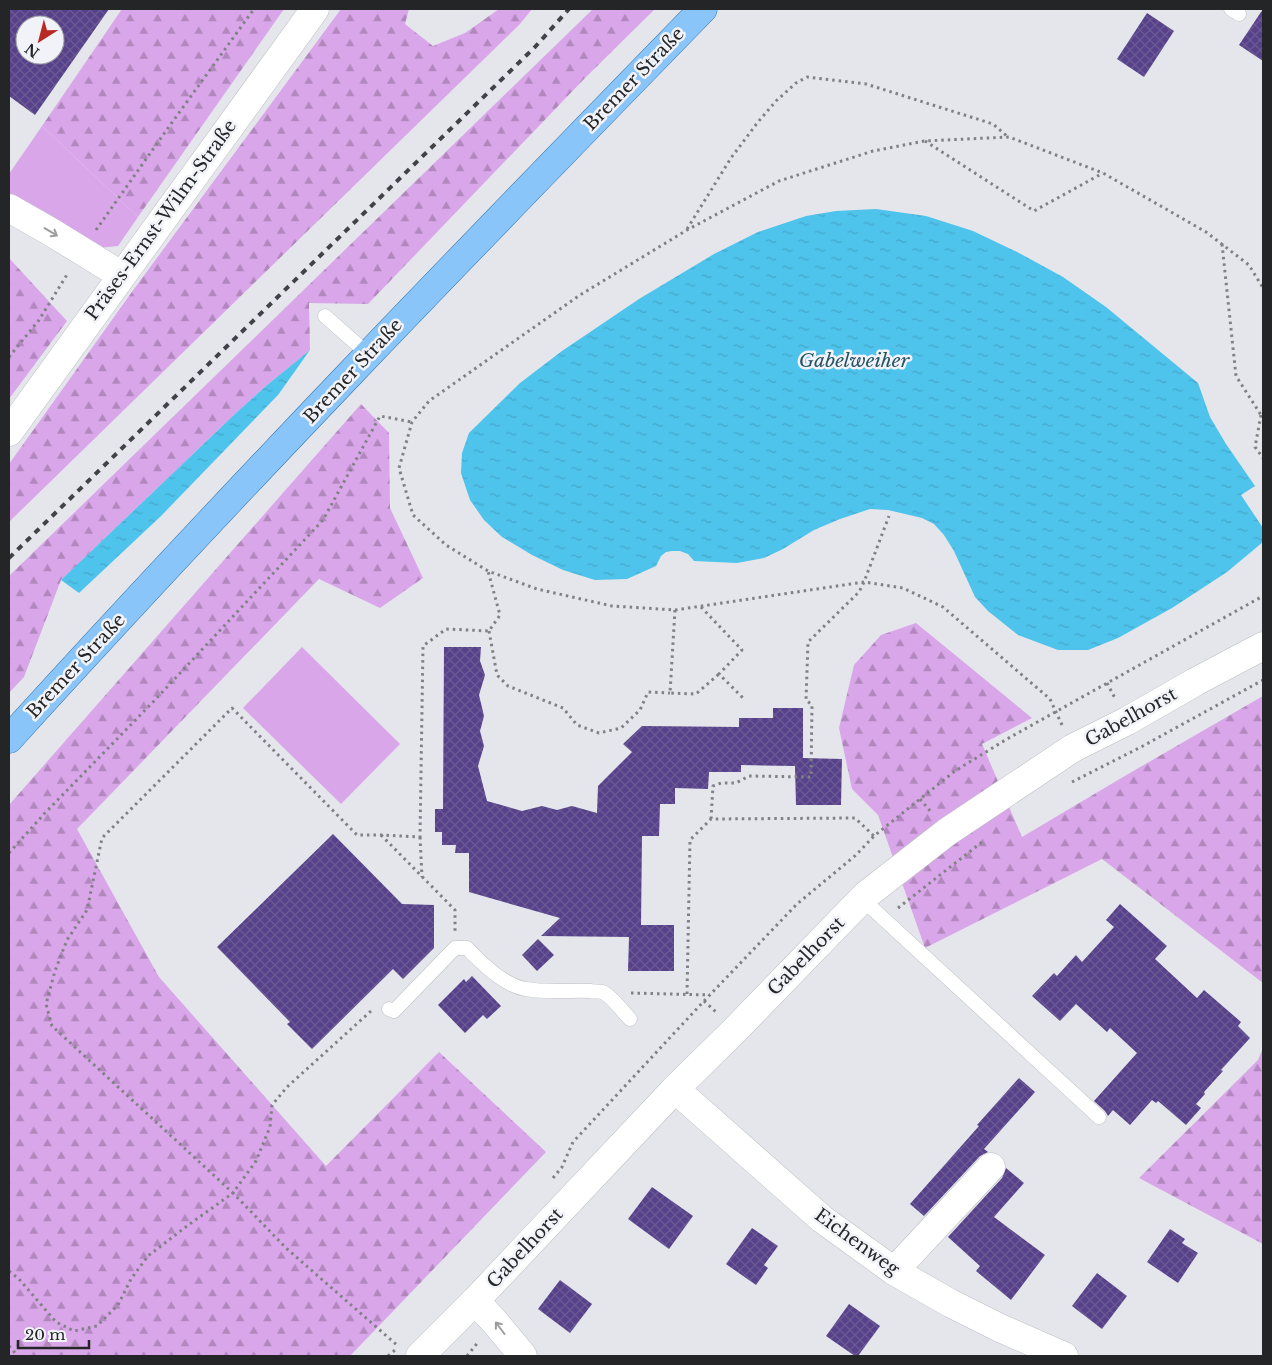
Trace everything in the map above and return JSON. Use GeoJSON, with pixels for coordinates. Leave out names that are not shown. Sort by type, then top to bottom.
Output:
{"type":"FeatureCollection","features":[{"type":"Feature","properties":{"kind":"main road","name":"Bremer Straße"},"geometry":{"type":"LineString","coordinates":[[9,739],[94,645],[368,354],[703,9]]}},
{"type":"Feature","properties":{"kind":"street","name":"Präses-Ernst-Wilm-Straße"},"geometry":{"type":"LineString","coordinates":[[9,432],[314,9]]}},
{"type":"Feature","properties":{"kind":"street"},"geometry":{"type":"LineString","coordinates":[[9,208],[121,275]]}},
{"type":"Feature","properties":{"kind":"street","name":"Gabelhorst"},"geometry":{"type":"LineString","coordinates":[[428,1351],[675,1089],[862,899],[947,832],[1073,748],[1127,721],[1263,646]]}},
{"type":"Feature","properties":{"kind":"street","name":"Eichenweg"},"geometry":{"type":"LineString","coordinates":[[675,1089],[822,1219],[894,1271],[950,1304],[1064,1356]]}},
{"type":"Feature","properties":{"kind":"street"},"geometry":{"type":"LineString","coordinates":[[894,1271],[990,1167]]}},
{"type":"Feature","properties":{"kind":"street"},"geometry":{"type":"LineString","coordinates":[[475,1301],[523,1356]]}},
{"type":"Feature","properties":{"kind":"lane"},"geometry":{"type":"LineString","coordinates":[[325,316],[368,354]]}},
{"type":"Feature","properties":{"kind":"lane"},"geometry":{"type":"LineString","coordinates":[[862,899],[1099,1117]]}},
{"type":"Feature","properties":{"kind":"lane"},"geometry":{"type":"LineString","coordinates":[[389,1010],[394,1011],[456,948],[467,948],[506,981],[524,989],[603,992],[630,1019]]}},
{"type":"Feature","properties":{"kind":"path"},"geometry":{"type":"LineString","coordinates":[[9,357],[39,320],[81,251],[254,9]]}},
{"type":"Feature","properties":{"kind":"path"},"geometry":{"type":"LineString","coordinates":[[687,230],[732,158],[758,122],[776,101],[796,83],[807,77],[866,84],[993,124],[1009,137],[1103,173],[1206,232],[1250,265],[1263,288]]}},
{"type":"Feature","properties":{"kind":"path"},"geometry":{"type":"LineString","coordinates":[[1009,137],[924,141],[873,151],[779,181],[687,230],[580,295],[429,401],[412,422],[399,468],[413,515],[446,545],[488,571],[538,589],[612,606],[675,610],[864,582],[903,588],[943,607],[1050,699],[1073,748]]}},
{"type":"Feature","properties":{"kind":"path"},"geometry":{"type":"LineString","coordinates":[[924,141],[1034,211],[1103,173]]}},
{"type":"Feature","properties":{"kind":"path"},"geometry":{"type":"LineString","coordinates":[[1222,244],[1236,376],[1262,414],[1255,447],[1263,458]]}},
{"type":"Feature","properties":{"kind":"path"},"geometry":{"type":"LineString","coordinates":[[9,853],[323,520],[380,416],[412,422]]}},
{"type":"Feature","properties":{"kind":"path"},"geometry":{"type":"LineString","coordinates":[[687,994],[690,840],[711,819],[713,786],[721,783],[736,783],[749,776],[812,777],[812,705],[806,700],[808,642],[859,592],[889,516]]}},
{"type":"Feature","properties":{"kind":"path"},"geometry":{"type":"LineString","coordinates":[[488,571],[500,615],[488,631],[497,675],[508,686],[564,708],[577,725],[599,733],[621,728],[640,710],[648,692],[696,694],[742,650],[701,607]]}},
{"type":"Feature","properties":{"kind":"path"},"geometry":{"type":"LineString","coordinates":[[670,693],[675,610]]}},
{"type":"Feature","properties":{"kind":"path"},"geometry":{"type":"LineString","coordinates":[[422,877],[420,837],[423,646],[446,629],[488,631]]}},
{"type":"Feature","properties":{"kind":"path"},"geometry":{"type":"LineString","coordinates":[[719,674],[744,700]]}},
{"type":"Feature","properties":{"kind":"path"},"geometry":{"type":"LineString","coordinates":[[1070,783],[1263,680]]}},
{"type":"Feature","properties":{"kind":"path"},"geometry":{"type":"LineString","coordinates":[[420,837],[357,835],[232,708],[102,838],[87,910],[67,940],[55,971],[46,1004],[52,1026],[233,1193],[286,1248],[428,1351]]}},
{"type":"Feature","properties":{"kind":"path"},"geometry":{"type":"LineString","coordinates":[[711,819],[855,818],[874,836]]}},
{"type":"Feature","properties":{"kind":"path"},"geometry":{"type":"LineString","coordinates":[[381,835],[455,910],[456,934],[467,948]]}},
{"type":"Feature","properties":{"kind":"path"},"geometry":{"type":"LineString","coordinates":[[884,918],[986,839]]}},
{"type":"Feature","properties":{"kind":"path"},"geometry":{"type":"LineString","coordinates":[[603,992],[710,995]]}},
{"type":"Feature","properties":{"kind":"path"},"geometry":{"type":"LineString","coordinates":[[9,1271],[19,1279],[56,1322],[74,1331],[97,1326],[118,1305],[132,1279],[148,1256],[233,1193],[256,1161],[270,1127],[272,1105],[287,1087],[373,1010],[389,1010]]}},
{"type":"Feature","properties":{"kind":"path"},"geometry":{"type":"LineString","coordinates":[[467,1356],[494,1321]]}},
{"type":"Feature","properties":{"kind":"path"},"geometry":{"type":"LineString","coordinates":[[9,1346],[18,1356]]}},
{"type":"Feature","properties":{"kind":"green space"},"geometry":{"type":"Polygon","coordinates":[[[122,9],[284,9],[138,217],[42,126],[122,9]]]}},
{"type":"Feature","properties":{"kind":"green space"},"geometry":{"type":"Polygon","coordinates":[[[341,9],[409,9],[405,24],[433,46],[465,33],[499,9],[532,9],[520,24],[9,522],[9,464],[134,289],[341,9]]]}},
{"type":"Feature","properties":{"kind":"green space"},"geometry":{"type":"Polygon","coordinates":[[[593,9],[655,9],[585,78],[368,304],[309,303],[310,350],[237,412],[61,580],[24,677],[9,693],[9,576],[593,9]]]}},
{"type":"Feature","properties":{"kind":"green space"},"geometry":{"type":"Polygon","coordinates":[[[42,126],[138,217],[118,246],[98,248],[9,202],[9,174],[42,126]]]}},
{"type":"Feature","properties":{"kind":"green space"},"geometry":{"type":"Polygon","coordinates":[[[9,258],[67,321],[9,399],[9,258]]]}},
{"type":"Feature","properties":{"kind":"green space"},"geometry":{"type":"Polygon","coordinates":[[[361,404],[389,433],[390,508],[423,578],[380,608],[319,579],[77,829],[159,977],[326,1166],[439,1052],[546,1152],[350,1356],[9,1356],[9,805],[361,404]]]}},
{"type":"Feature","properties":{"kind":"green space"},"geometry":{"type":"Polygon","coordinates":[[[916,623],[1032,718],[982,744],[1022,837],[1263,696],[1263,983],[1102,859],[925,948],[878,815],[852,789],[839,728],[854,665],[881,635],[916,623]]]}},
{"type":"Feature","properties":{"kind":"green space"},"geometry":{"type":"Polygon","coordinates":[[[302,647],[400,744],[341,804],[243,708],[302,647]]]}},
{"type":"Feature","properties":{"kind":"green space"},"geometry":{"type":"Polygon","coordinates":[[[1263,1048],[1263,1244],[1139,1178],[1258,1060],[1263,1048]]]}},
{"type":"Feature","properties":{"kind":"water","name":"Gabelweiher"},"geometry":{"type":"Polygon","coordinates":[[[876,209],[926,216],[973,231],[1019,253],[1063,277],[1106,307],[1198,383],[1210,417],[1255,486],[1241,495],[1263,528],[1263,542],[1227,572],[1172,608],[1118,638],[1088,650],[1058,650],[1018,635],[988,611],[975,597],[954,551],[934,524],[922,518],[888,510],[870,509],[840,519],[814,530],[764,558],[737,563],[694,561],[688,554],[672,551],[666,552],[661,556],[656,566],[627,579],[595,580],[563,570],[532,555],[502,537],[484,520],[470,500],[461,473],[462,453],[469,433],[520,383],[562,351],[639,299],[714,254],[758,232],[806,216],[836,211],[876,209]]]}},
{"type":"Feature","properties":{"kind":"water"},"geometry":{"type":"Polygon","coordinates":[[[310,350],[278,395],[161,516],[79,593],[61,580],[237,412],[310,350]]]}},
{"type":"Feature","properties":{"kind":"building"},"geometry":{"type":"Polygon","coordinates":[[[9,9],[109,9],[35,115],[9,96],[9,9]]]}},
{"type":"Feature","properties":{"kind":"building"},"geometry":{"type":"Polygon","coordinates":[[[1263,9],[1263,61],[1239,45],[1263,9]]]}},
{"type":"Feature","properties":{"kind":"building"},"geometry":{"type":"Polygon","coordinates":[[[1147,13],[1174,31],[1144,77],[1117,59],[1147,13]]]}},
{"type":"Feature","properties":{"kind":"building"},"geometry":{"type":"Polygon","coordinates":[[[444,647],[481,647],[480,661],[485,675],[479,695],[484,716],[480,731],[484,746],[478,766],[487,801],[522,811],[542,806],[557,810],[572,806],[597,813],[598,786],[632,752],[623,744],[642,726],[739,727],[739,718],[773,718],[773,708],[803,708],[803,758],[842,759],[841,805],[796,805],[795,766],[741,765],[741,772],[709,772],[708,789],[675,788],[675,804],[660,804],[659,836],[642,836],[641,925],[674,925],[674,971],[628,971],[629,937],[541,936],[560,918],[469,892],[469,853],[455,853],[456,845],[442,845],[442,832],[435,832],[435,809],[443,809],[444,647]]]}},
{"type":"Feature","properties":{"kind":"building"},"geometry":{"type":"Polygon","coordinates":[[[333,834],[402,904],[434,905],[434,948],[403,979],[393,969],[312,1049],[287,1024],[290,1022],[217,947],[333,834]]]}},
{"type":"Feature","properties":{"kind":"building"},"geometry":{"type":"Polygon","coordinates":[[[1120,904],[1167,946],[1155,959],[1197,998],[1204,990],[1241,1022],[1238,1026],[1250,1038],[1204,1092],[1205,1094],[1196,1104],[1201,1108],[1186,1125],[1158,1101],[1156,1103],[1152,1100],[1130,1125],[1113,1110],[1108,1116],[1094,1101],[1137,1053],[1110,1028],[1107,1032],[1076,1004],[1060,1021],[1032,996],[1054,973],[1057,976],[1076,955],[1082,962],[1114,927],[1106,920],[1120,904]]]}},
{"type":"Feature","properties":{"kind":"building"},"geometry":{"type":"Polygon","coordinates":[[[538,939],[554,955],[537,971],[522,955],[538,939]]]}},
{"type":"Feature","properties":{"kind":"building"},"geometry":{"type":"Polygon","coordinates":[[[472,976],[501,1006],[487,1019],[483,1015],[465,1033],[438,1005],[464,979],[466,982],[472,976]]]}},
{"type":"Feature","properties":{"kind":"building"},"geometry":{"type":"Polygon","coordinates":[[[1019,1078],[1035,1092],[984,1149],[988,1152],[980,1156],[924,1216],[910,1204],[1019,1078]]]}},
{"type":"Feature","properties":{"kind":"building"},"geometry":{"type":"Polygon","coordinates":[[[1006,1168],[1024,1183],[994,1217],[1045,1255],[1011,1300],[976,1271],[980,1266],[948,1237],[1002,1178],[1006,1168]]]}},
{"type":"Feature","properties":{"kind":"building"},"geometry":{"type":"Polygon","coordinates":[[[652,1187],[693,1216],[669,1249],[628,1219],[652,1187]]]}},
{"type":"Feature","properties":{"kind":"building"},"geometry":{"type":"Polygon","coordinates":[[[752,1228],[778,1246],[764,1265],[768,1268],[756,1285],[726,1264],[752,1228]]]}},
{"type":"Feature","properties":{"kind":"building"},"geometry":{"type":"Polygon","coordinates":[[[1170,1229],[1185,1239],[1182,1243],[1198,1253],[1178,1283],[1147,1262],[1170,1229]]]}},
{"type":"Feature","properties":{"kind":"building"},"geometry":{"type":"Polygon","coordinates":[[[1097,1273],[1127,1296],[1102,1329],[1072,1306],[1097,1273]]]}},
{"type":"Feature","properties":{"kind":"building"},"geometry":{"type":"Polygon","coordinates":[[[560,1280],[592,1304],[570,1333],[538,1309],[560,1280]]]}},
{"type":"Feature","properties":{"kind":"building"},"geometry":{"type":"Polygon","coordinates":[[[849,1304],[880,1326],[858,1356],[855,1356],[826,1336],[849,1304]]]}},
{"type":"Feature","properties":{"kind":"railway"},"geometry":{"type":"LineString","coordinates":[[9,558],[535,47],[569,9]]}}]}
